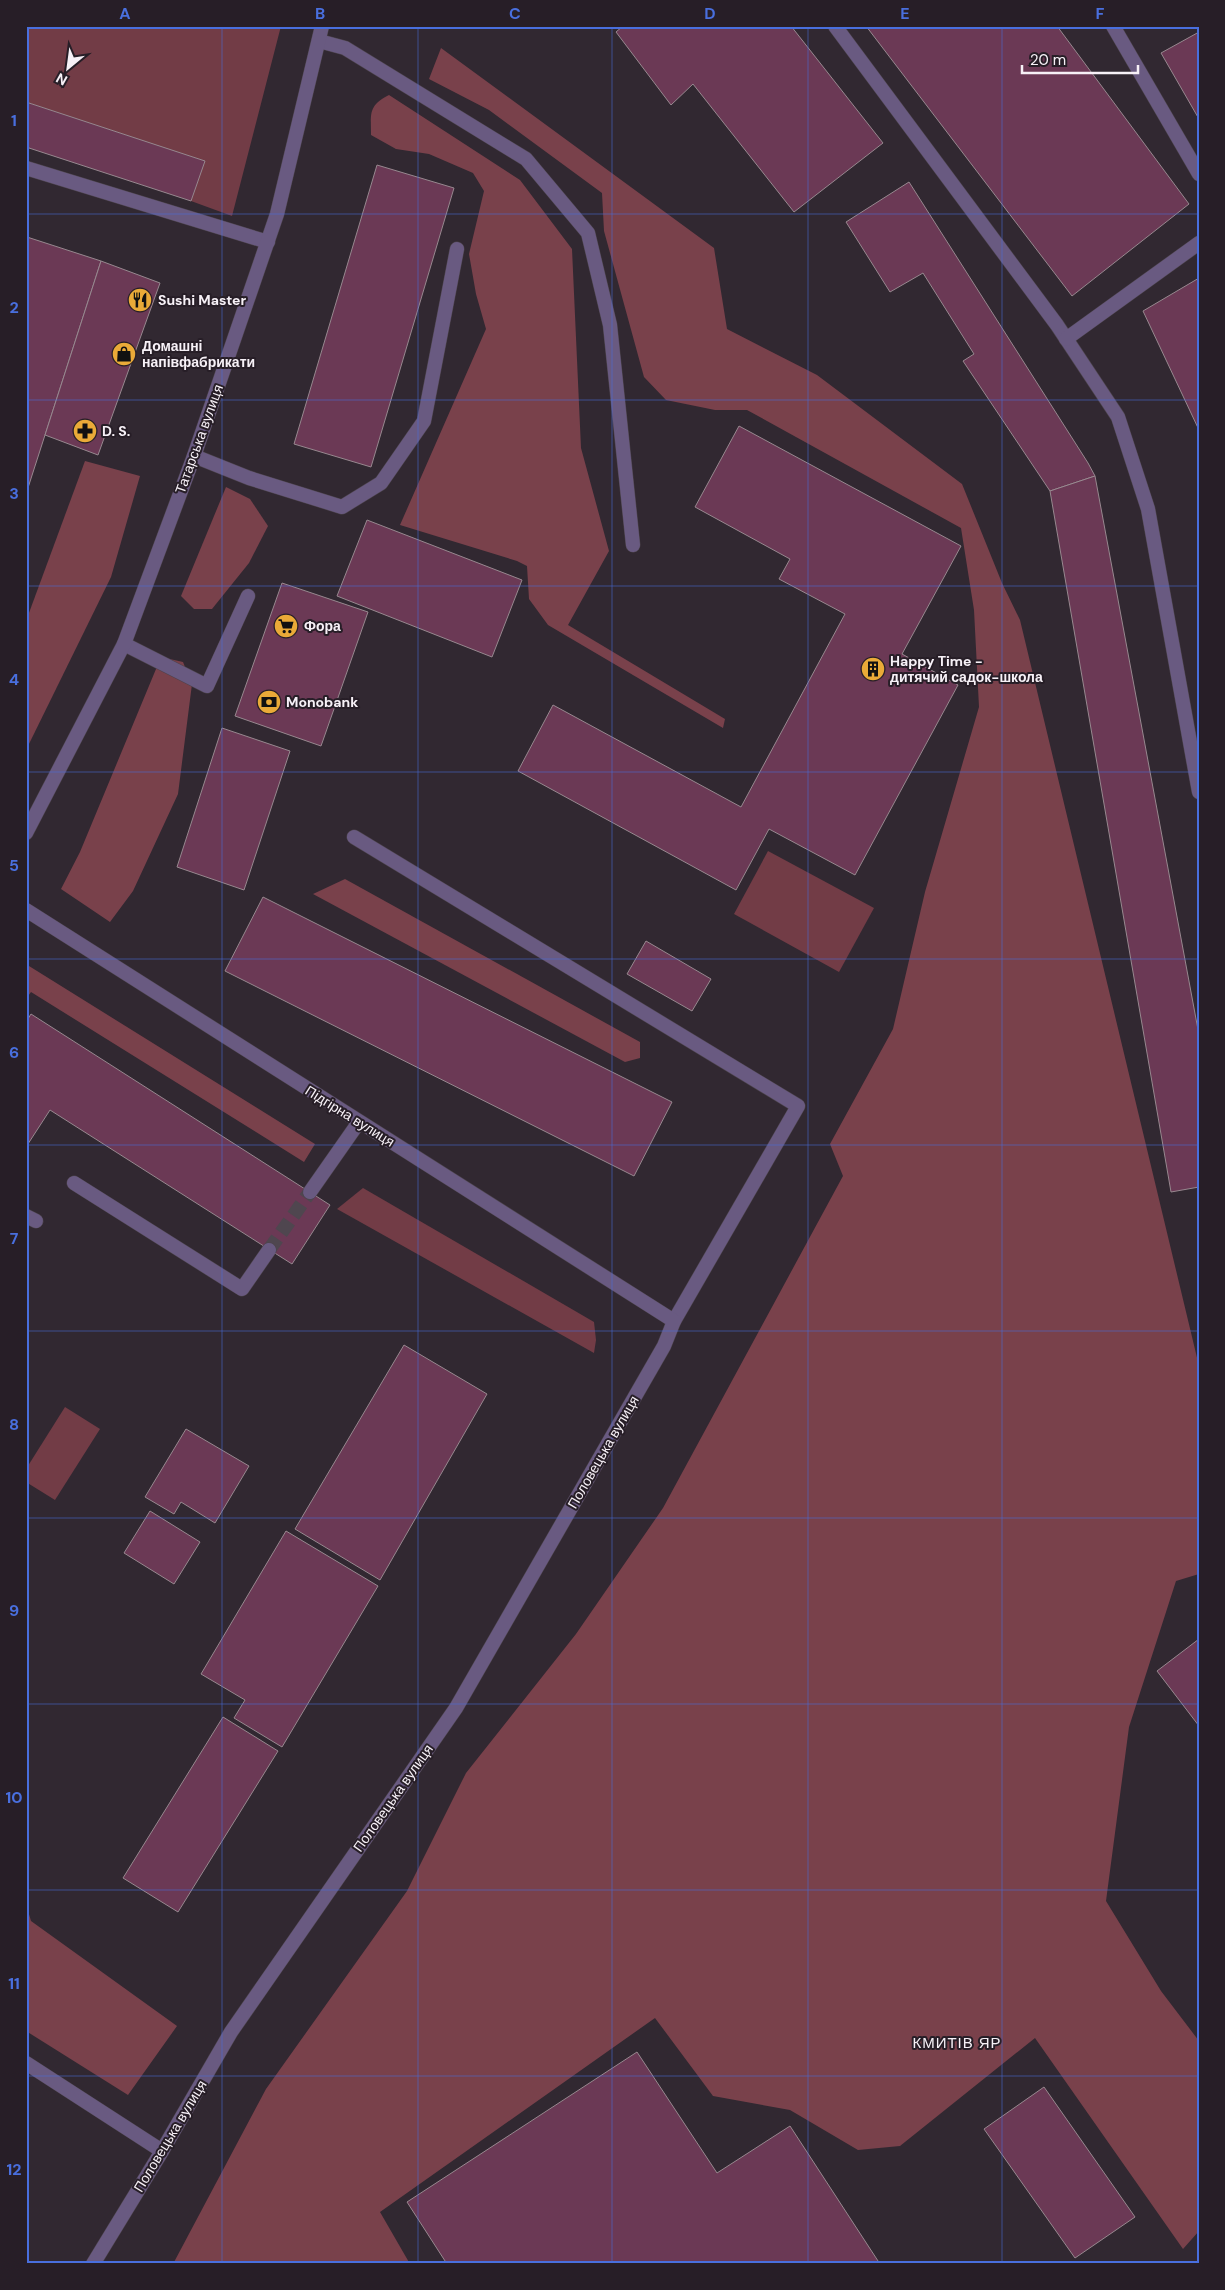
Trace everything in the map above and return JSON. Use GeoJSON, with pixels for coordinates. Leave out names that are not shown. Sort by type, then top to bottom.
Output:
{"type":"FeatureCollection","features":[{"type":"Feature","properties":{"kind":"street","name":"Татарська вулиця"},"geometry":{"type":"LineString","coordinates":[[26,833],[124,644],[194,456],[277,214],[322,26]]}},
{"type":"Feature","properties":{"kind":"street"},"geometry":{"type":"LineString","coordinates":[[835,26],[1066,339],[1118,417],[1148,509],[1199,792]]}},
{"type":"Feature","properties":{"kind":"street"},"geometry":{"type":"LineString","coordinates":[[1113,26],[1199,174]]}},
{"type":"Feature","properties":{"kind":"street"},"geometry":{"type":"LineString","coordinates":[[319,41],[345,48],[526,159],[588,233],[610,325],[633,545]]}},
{"type":"Feature","properties":{"kind":"street"},"geometry":{"type":"LineString","coordinates":[[26,168],[268,242]]}},
{"type":"Feature","properties":{"kind":"street"},"geometry":{"type":"LineString","coordinates":[[1066,339],[1199,244]]}},
{"type":"Feature","properties":{"kind":"street"},"geometry":{"type":"LineString","coordinates":[[194,456],[249,478],[342,507],[382,483],[424,421],[457,250]]}},
{"type":"Feature","properties":{"kind":"street"},"geometry":{"type":"LineString","coordinates":[[124,644],[207,686],[248,596]]}},
{"type":"Feature","properties":{"kind":"street","name":"Половецька вулиця"},"geometry":{"type":"LineString","coordinates":[[93,2264],[162,2151],[231,2032],[456,1708],[664,1346],[674,1321],[798,1106],[354,837]]}},
{"type":"Feature","properties":{"kind":"street","name":"Підгірна вулиця"},"geometry":{"type":"LineString","coordinates":[[26,910],[674,1321]]}},
{"type":"Feature","properties":{"kind":"street"},"geometry":{"type":"LineString","coordinates":[[310,1192],[359,1122]]}},
{"type":"Feature","properties":{"kind":"street"},"geometry":{"type":"LineString","coordinates":[[74,1183],[242,1289],[269,1250]]}},
{"type":"Feature","properties":{"kind":"street"},"geometry":{"type":"LineString","coordinates":[[26,2063],[162,2151]]}},
{"type":"Feature","properties":{"kind":"shaded area"},"geometry":{"type":"Polygon","coordinates":[[[26,26],[281,26],[232,216],[191,201],[204,161],[26,102],[26,26]]]}},
{"type":"Feature","properties":{"kind":"shaded area"},"geometry":{"type":"Polygon","coordinates":[[[441,48],[714,248],[727,329],[817,375],[962,484],[1002,583],[1020,620],[1199,1366],[1199,1574],[1176,1581],[1129,1727],[1106,1901],[1161,1991],[1199,2041],[1199,2231],[1183,2249],[1035,2038],[900,2146],[858,2150],[790,2110],[713,2096],[655,2018],[380,2212],[410,2264],[173,2264],[266,2089],[407,1891],[466,1773],[576,1634],[663,1508],[843,1176],[830,1144],[893,1029],[925,892],[979,707],[974,610],[961,528],[747,410],[715,410],[666,400],[644,377],[604,231],[602,193],[489,110],[429,79],[441,48]]]}},
{"type":"Feature","properties":{"kind":"shaded area"},"geometry":{"type":"Polygon","coordinates":[[[389,95],[520,180],[572,249],[581,448],[609,551],[568,625],[725,719],[723,728],[548,625],[529,599],[527,566],[517,561],[400,525],[486,329],[476,294],[469,254],[484,191],[473,173],[429,154],[396,149],[371,135],[372,111],[377,103],[389,95]]]}},
{"type":"Feature","properties":{"kind":"shaded area"},"geometry":{"type":"Polygon","coordinates":[[[85,461],[140,476],[111,577],[26,750],[26,621],[85,461]]]}},
{"type":"Feature","properties":{"kind":"shaded area"},"geometry":{"type":"Polygon","coordinates":[[[226,487],[250,499],[268,526],[249,563],[212,609],[194,609],[181,596],[226,487]]]}},
{"type":"Feature","properties":{"kind":"shaded area"},"geometry":{"type":"Polygon","coordinates":[[[161,657],[183,662],[192,684],[178,794],[133,891],[110,922],[61,889],[80,852],[161,657]]]}},
{"type":"Feature","properties":{"kind":"shaded area"},"geometry":{"type":"Polygon","coordinates":[[[768,851],[874,908],[839,972],[734,914],[768,851]]]}},
{"type":"Feature","properties":{"kind":"shaded area"},"geometry":{"type":"Polygon","coordinates":[[[345,879],[640,1042],[640,1058],[625,1062],[313,894],[345,879]]]}},
{"type":"Feature","properties":{"kind":"shaded area"},"geometry":{"type":"Polygon","coordinates":[[[29,966],[315,1144],[304,1162],[31,992],[26,999],[26,970],[29,966]]]}},
{"type":"Feature","properties":{"kind":"shaded area"},"geometry":{"type":"Polygon","coordinates":[[[363,1188],[594,1322],[596,1340],[594,1353],[337,1209],[363,1188]]]}},
{"type":"Feature","properties":{"kind":"shaded area"},"geometry":{"type":"Polygon","coordinates":[[[65,1407],[100,1429],[55,1500],[26,1482],[26,1469],[65,1407]]]}},
{"type":"Feature","properties":{"kind":"shaded area"},"geometry":{"type":"Polygon","coordinates":[[[26,1904],[31,1921],[177,2026],[128,2095],[26,2031],[26,1904]]]}},
{"type":"Feature","properties":{"kind":"building"},"geometry":{"type":"Polygon","coordinates":[[[623,26],[791,26],[883,143],[794,212],[693,84],[671,105],[616,32],[623,26]]]}},
{"type":"Feature","properties":{"kind":"building"},"geometry":{"type":"Polygon","coordinates":[[[866,26],[1057,26],[1189,204],[1072,296],[866,26]]]}},
{"type":"Feature","properties":{"kind":"building"},"geometry":{"type":"Polygon","coordinates":[[[1199,32],[1199,119],[1161,53],[1199,32]]]}},
{"type":"Feature","properties":{"kind":"building"},"geometry":{"type":"Polygon","coordinates":[[[26,102],[205,161],[191,201],[26,147],[26,102]]]}},
{"type":"Feature","properties":{"kind":"building"},"geometry":{"type":"Polygon","coordinates":[[[377,165],[454,188],[371,467],[294,444],[377,165]]]}},
{"type":"Feature","properties":{"kind":"building"},"geometry":{"type":"Polygon","coordinates":[[[909,182],[1095,476],[1050,491],[963,361],[974,354],[923,273],[890,292],[846,222],[909,182]]]}},
{"type":"Feature","properties":{"kind":"building"},"geometry":{"type":"Polygon","coordinates":[[[27,237],[101,261],[26,494],[26,240],[27,237]]]}},
{"type":"Feature","properties":{"kind":"building"},"geometry":{"type":"Polygon","coordinates":[[[101,261],[160,283],[98,455],[45,435],[101,261]]]}},
{"type":"Feature","properties":{"kind":"building"},"geometry":{"type":"Polygon","coordinates":[[[1199,278],[1199,430],[1143,311],[1199,278]]]}},
{"type":"Feature","properties":{"kind":"building","name":"Happy Time - дитячий садок-школа"},"geometry":{"type":"Polygon","coordinates":[[[739,426],[961,546],[902,654],[958,685],[855,875],[769,829],[736,890],[518,771],[553,705],[741,807],[845,614],[779,579],[790,559],[695,507],[739,426]]]}},
{"type":"Feature","properties":{"kind":"building"},"geometry":{"type":"Polygon","coordinates":[[[1095,476],[1199,1035],[1199,1187],[1171,1192],[1050,491],[1095,476]]]}},
{"type":"Feature","properties":{"kind":"building"},"geometry":{"type":"Polygon","coordinates":[[[367,520],[522,580],[492,657],[337,596],[367,520]]]}},
{"type":"Feature","properties":{"kind":"building"},"geometry":{"type":"Polygon","coordinates":[[[282,583],[368,612],[321,746],[235,716],[282,583]]]}},
{"type":"Feature","properties":{"kind":"building"},"geometry":{"type":"Polygon","coordinates":[[[222,728],[290,751],[244,890],[177,867],[222,728]]]}},
{"type":"Feature","properties":{"kind":"building"},"geometry":{"type":"Polygon","coordinates":[[[263,897],[672,1102],[634,1176],[225,971],[263,897]]]}},
{"type":"Feature","properties":{"kind":"building"},"geometry":{"type":"Polygon","coordinates":[[[646,941],[711,979],[692,1011],[627,974],[646,941]]]}},
{"type":"Feature","properties":{"kind":"building"},"geometry":{"type":"Polygon","coordinates":[[[31,1014],[330,1205],[292,1264],[50,1110],[26,1147],[26,1022],[31,1014]]]}},
{"type":"Feature","properties":{"kind":"building"},"geometry":{"type":"Polygon","coordinates":[[[404,1345],[487,1394],[380,1580],[295,1529],[404,1345]]]}},
{"type":"Feature","properties":{"kind":"building"},"geometry":{"type":"Polygon","coordinates":[[[186,1429],[249,1466],[215,1523],[181,1502],[174,1514],[145,1497],[186,1429]]]}},
{"type":"Feature","properties":{"kind":"building"},"geometry":{"type":"Polygon","coordinates":[[[150,1511],[200,1542],[174,1584],[124,1553],[150,1511]]]}},
{"type":"Feature","properties":{"kind":"building"},"geometry":{"type":"Polygon","coordinates":[[[286,1531],[378,1586],[282,1747],[234,1718],[245,1700],[201,1674],[286,1531]]]}},
{"type":"Feature","properties":{"kind":"building"},"geometry":{"type":"Polygon","coordinates":[[[1199,1639],[1199,1726],[1157,1671],[1199,1639]]]}},
{"type":"Feature","properties":{"kind":"building"},"geometry":{"type":"Polygon","coordinates":[[[223,1717],[278,1751],[178,1912],[123,1878],[223,1717]]]}},
{"type":"Feature","properties":{"kind":"building"},"geometry":{"type":"Polygon","coordinates":[[[637,2052],[717,2173],[790,2126],[880,2264],[447,2264],[407,2202],[637,2052]]]}},
{"type":"Feature","properties":{"kind":"building"},"geometry":{"type":"Polygon","coordinates":[[[1044,2087],[1135,2217],[1075,2258],[984,2129],[1044,2087]]]}},
{"type":"Feature","properties":{"kind":"tunnel"},"geometry":{"type":"LineString","coordinates":[[269,1250],[310,1192]]}},
{"type":"Feature","properties":{"kind":"place","name":"Sushi Master"},"geometry":{"type":"Point","coordinates":[140,300]}},
{"type":"Feature","properties":{"kind":"place","name":"Домашні напівфабрикати"},"geometry":{"type":"Point","coordinates":[124,354]}},
{"type":"Feature","properties":{"kind":"place","name":"D. S."},"geometry":{"type":"Point","coordinates":[85,431]}},
{"type":"Feature","properties":{"kind":"place","name":"Фора"},"geometry":{"type":"Point","coordinates":[286,626]}},
{"type":"Feature","properties":{"kind":"place","name":"Happy Time - дитячий садок-школа"},"geometry":{"type":"Point","coordinates":[873,669]}},
{"type":"Feature","properties":{"kind":"place","name":"Monobank"},"geometry":{"type":"Point","coordinates":[269,702]}},
{"type":"Feature","properties":{"kind":"district","name":"КМИТІВ ЯР"},"geometry":{"type":"Point","coordinates":[957,2043]}}]}
